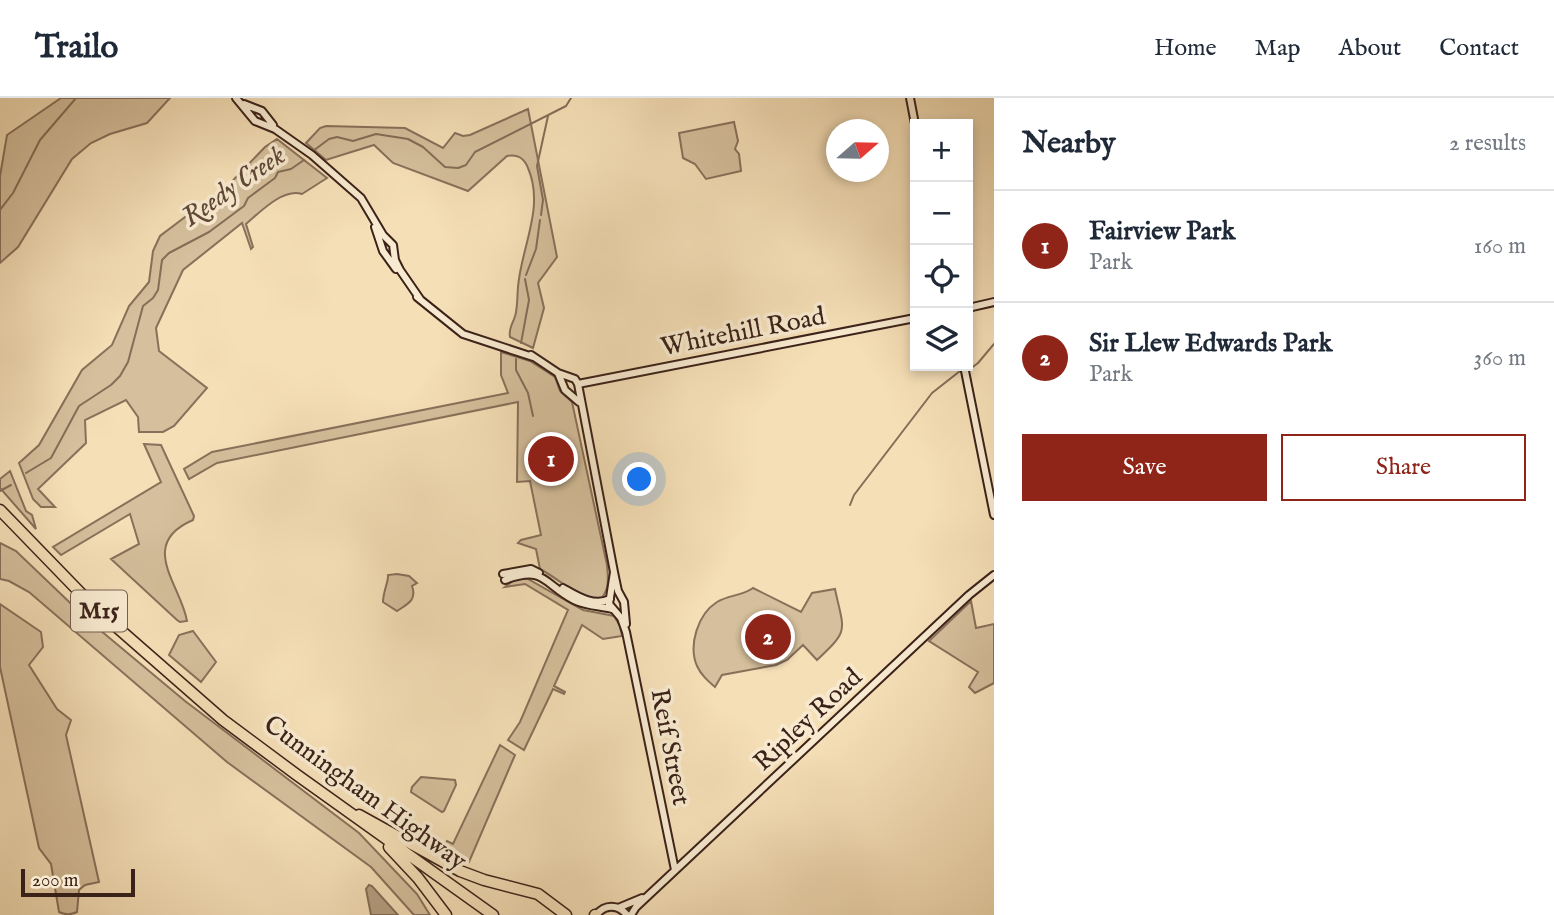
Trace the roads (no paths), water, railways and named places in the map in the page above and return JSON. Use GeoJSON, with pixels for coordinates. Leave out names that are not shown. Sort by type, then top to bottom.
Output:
{"type":"FeatureCollection","features":[{"type":"Feature","properties":{"kind":"highway","name":"Cunningham Highway"},"geometry":{"type":"LineString","coordinates":[[0,510],[95,608],[243,736],[493,915]]}},
{"type":"Feature","properties":{"kind":"highway","name":"Cunningham Highway"},"geometry":{"type":"LineString","coordinates":[[206,704],[500,915]]}},
{"type":"Feature","properties":{"kind":"highway"},"geometry":{"type":"LineString","coordinates":[[337,804],[402,860],[446,915]]}},
{"type":"Feature","properties":{"kind":"highway"},"geometry":{"type":"LineString","coordinates":[[359,815],[460,871],[538,894],[566,915]]}},
{"type":"Feature","properties":{"kind":"main road"},"geometry":{"type":"LineString","coordinates":[[910,98],[914,119]]}},
{"type":"Feature","properties":{"kind":"main road"},"geometry":{"type":"LineString","coordinates":[[237,99],[255,113]]}},
{"type":"Feature","properties":{"kind":"main road"},"geometry":{"type":"LineString","coordinates":[[255,113],[262,111],[263,120]]}},
{"type":"Feature","properties":{"kind":"main road"},"geometry":{"type":"LineString","coordinates":[[255,113],[255,121],[263,120],[326,166],[369,209],[393,245],[400,270],[420,299]]}},
{"type":"Feature","properties":{"kind":"main road"},"geometry":{"type":"LineString","coordinates":[[353,192],[370,216],[384,251],[403,282],[420,299],[443,320],[523,352],[558,373],[566,381],[568,392],[581,404]]}},
{"type":"Feature","properties":{"kind":"main road"},"geometry":{"type":"LineString","coordinates":[[384,251],[384,244],[390,242]]}},
{"type":"Feature","properties":{"kind":"main road"},"geometry":{"type":"LineString","coordinates":[[384,251],[391,254],[394,251]]}},
{"type":"Feature","properties":{"kind":"main road"},"geometry":{"type":"LineString","coordinates":[[973,307],[994,302]]}},
{"type":"Feature","properties":{"kind":"main road","name":"Whitehill Road"},"geometry":{"type":"LineString","coordinates":[[568,392],[573,392],[578,386],[910,319]]}},
{"type":"Feature","properties":{"kind":"main road"},"geometry":{"type":"LineString","coordinates":[[965,371],[994,514]]}},
{"type":"Feature","properties":{"kind":"main road"},"geometry":{"type":"LineString","coordinates":[[566,381],[575,379],[578,386],[614,572],[624,600],[623,606],[614,609],[579,602],[534,574],[504,577],[531,569],[579,597],[598,602],[621,596]]}},
{"type":"Feature","properties":{"kind":"main road"},"geometry":{"type":"LineString","coordinates":[[614,572],[609,604],[614,609]]}},
{"type":"Feature","properties":{"kind":"main road","name":"Ripley Road"},"geometry":{"type":"LineString","coordinates":[[629,915],[968,595],[994,574]]}},
{"type":"Feature","properties":{"kind":"main road","name":"Reif Street"},"geometry":{"type":"LineString","coordinates":[[623,606],[626,632]]}},
{"type":"Feature","properties":{"kind":"main road","name":"Reif Street"},"geometry":{"type":"LineString","coordinates":[[614,609],[623,621],[626,632],[675,870]]}},
{"type":"Feature","properties":{"kind":"main road","name":"Ripley Road"},"geometry":{"type":"LineString","coordinates":[[596,915],[606,907],[618,908],[649,895]]}},
{"type":"Feature","properties":{"kind":"main road"},"geometry":{"type":"LineString","coordinates":[[618,908],[629,915]]}},
{"type":"Feature","properties":{"kind":"waterway"},"geometry":{"type":"LineString","coordinates":[[0,210],[13,193],[40,140],[76,98]]}},
{"type":"Feature","properties":{"kind":"waterway","name":"Reedy Creek"},"geometry":{"type":"LineString","coordinates":[[313,151],[329,139],[337,137],[353,141],[376,134],[408,139],[423,147],[445,167],[458,168],[466,165],[475,152],[566,106],[571,98]]}},
{"type":"Feature","properties":{"kind":"waterway"},"geometry":{"type":"LineString","coordinates":[[541,215],[543,200],[537,166],[548,116]]}},
{"type":"Feature","properties":{"kind":"waterway","name":"Reedy Creek"},"geometry":{"type":"LineString","coordinates":[[26,473],[51,458],[79,406],[120,376],[128,362],[143,306],[158,290],[162,260],[169,253],[209,232],[244,206],[248,198],[275,178],[278,172],[291,169],[304,160]]}},
{"type":"Feature","properties":{"kind":"waterway"},"geometry":{"type":"LineString","coordinates":[[526,275],[536,249],[540,220]]}},
{"type":"Feature","properties":{"kind":"waterway"},"geometry":{"type":"LineString","coordinates":[[521,343],[529,300],[525,279]]}},
{"type":"Feature","properties":{"kind":"waterway"},"geometry":{"type":"LineString","coordinates":[[973,367],[994,344]]}},
{"type":"Feature","properties":{"kind":"waterway"},"geometry":{"type":"LineString","coordinates":[[516,359],[516,370],[528,393],[533,416]]}},
{"type":"Feature","properties":{"kind":"waterway"},"geometry":{"type":"LineString","coordinates":[[850,505],[854,495],[932,393],[960,371]]}},
{"type":"Feature","properties":{"kind":"waterway","name":"Reedy Creek"},"geometry":{"type":"LineString","coordinates":[[0,491],[11,485]]}},
{"type":"Feature","properties":{"kind":"place","name":"Fairview Park"},"geometry":{"type":"Point","coordinates":[551,459]}},
{"type":"Feature","properties":{"kind":"place","name":"Sir Llew Edwards Park"},"geometry":{"type":"Point","coordinates":[768,637]}}]}
